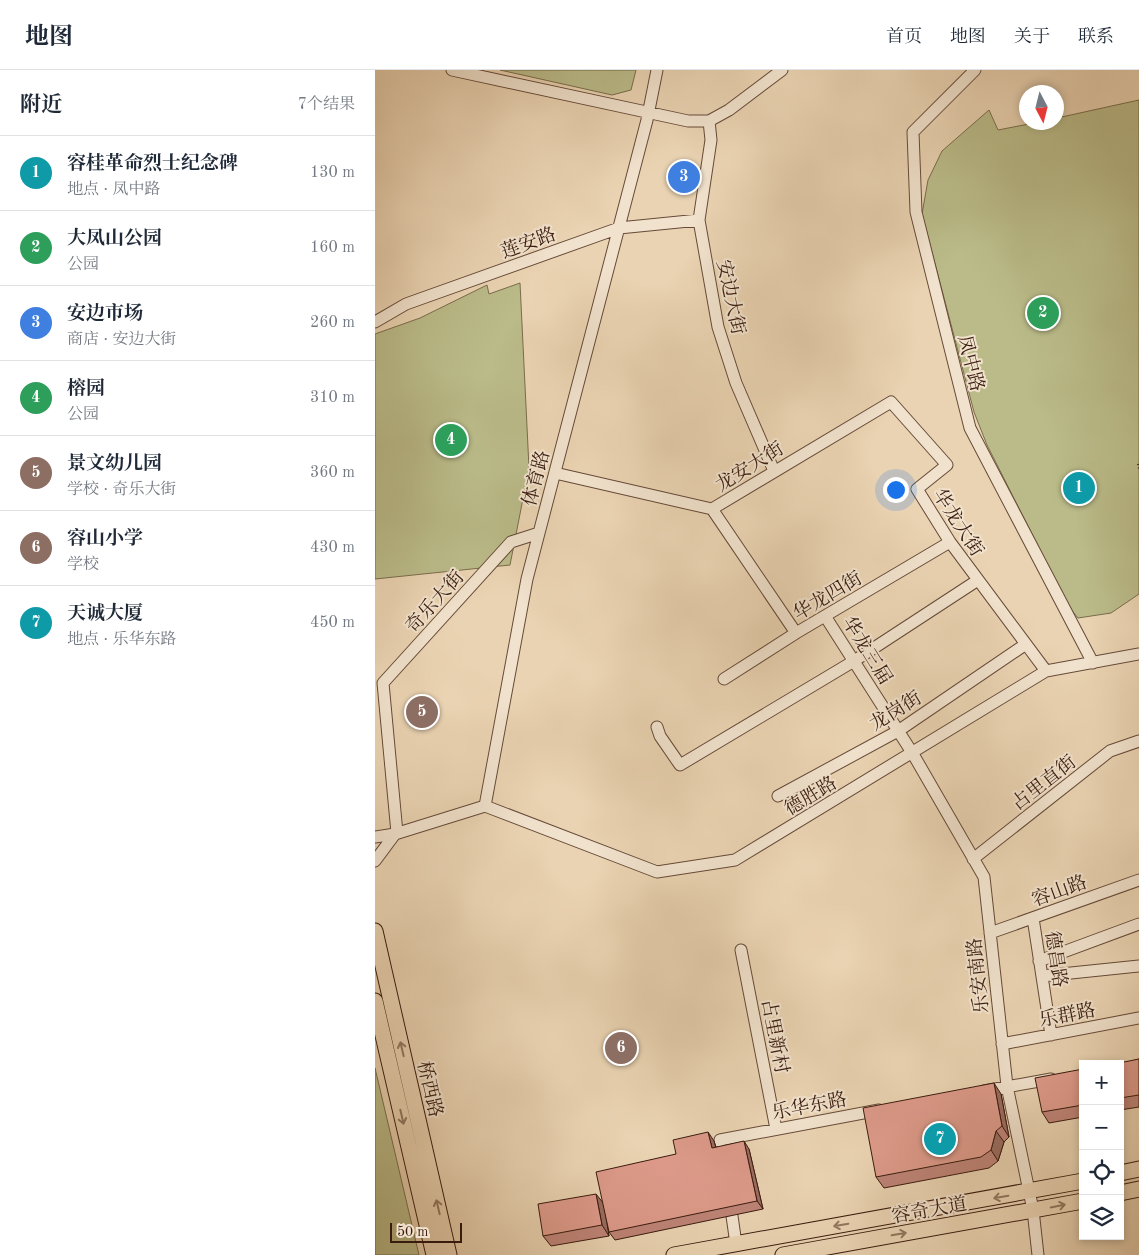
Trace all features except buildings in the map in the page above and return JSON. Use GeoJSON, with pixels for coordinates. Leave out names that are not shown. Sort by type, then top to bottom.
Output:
{"type":"FeatureCollection","features":[{"type":"Feature","properties":{"kind":"main road","name":"桥西路"},"geometry":{"type":"LineString","coordinates":[[375,931],[449,1255]]}},
{"type":"Feature","properties":{"kind":"main road","name":"桥西路"},"geometry":{"type":"LineString","coordinates":[[375,1001],[434,1255]]}},
{"type":"Feature","properties":{"kind":"main road"},"geometry":{"type":"LineString","coordinates":[[1124,1172],[1139,1169]]}},
{"type":"Feature","properties":{"kind":"main road"},"geometry":{"type":"LineString","coordinates":[[674,1255],[1079,1182]]}},
{"type":"Feature","properties":{"kind":"main road"},"geometry":{"type":"LineString","coordinates":[[1124,1192],[1139,1189]]}},
{"type":"Feature","properties":{"kind":"main road","name":"容奇大道"},"geometry":{"type":"LineString","coordinates":[[783,1255],[1079,1202]]}},
{"type":"Feature","properties":{"kind":"main road"},"geometry":{"type":"LineString","coordinates":[[444,1232],[457,1255]]}},
{"type":"Feature","properties":{"kind":"street"},"geometry":{"type":"LineString","coordinates":[[452,70],[649,111],[688,121],[709,121],[729,110],[782,70]]}},
{"type":"Feature","properties":{"kind":"street","name":"体育路"},"geometry":{"type":"LineString","coordinates":[[485,806],[519,617],[539,533],[649,111],[657,70]]}},
{"type":"Feature","properties":{"kind":"street","name":"凤中路"},"geometry":{"type":"LineString","coordinates":[[975,70],[913,132],[916,212],[970,428],[1093,663]]}},
{"type":"Feature","properties":{"kind":"street","name":"安边大街"},"geometry":{"type":"LineString","coordinates":[[709,121],[711,140],[699,220],[718,327],[736,383],[774,470]]}},
{"type":"Feature","properties":{"kind":"street","name":"莲安路"},"geometry":{"type":"LineString","coordinates":[[375,322],[406,304],[619,228],[699,220]]}},
{"type":"Feature","properties":{"kind":"street","name":"龙安大街"},"geometry":{"type":"LineString","coordinates":[[555,473],[712,509],[774,470],[891,402]]}},
{"type":"Feature","properties":{"kind":"street","name":"华龙大街"},"geometry":{"type":"LineString","coordinates":[[891,402],[947,465],[917,489],[950,542],[1046,671]]}},
{"type":"Feature","properties":{"kind":"street"},"geometry":{"type":"LineString","coordinates":[[712,509],[796,633]]}},
{"type":"Feature","properties":{"kind":"street","name":"奇乐大街"},"geometry":{"type":"LineString","coordinates":[[396,834],[383,683],[511,542],[539,533]]}},
{"type":"Feature","properties":{"kind":"street","name":"华龙四街"},"geometry":{"type":"LineString","coordinates":[[724,680],[796,633],[950,542]]}},
{"type":"Feature","properties":{"kind":"street"},"geometry":{"type":"LineString","coordinates":[[657,727],[660,736],[680,765],[854,661],[977,580]]}},
{"type":"Feature","properties":{"kind":"street","name":"华龙三届"},"geometry":{"type":"LineString","coordinates":[[825,616],[913,754]]}},
{"type":"Feature","properties":{"kind":"street","name":"龙岗街"},"geometry":{"type":"LineString","coordinates":[[778,796],[898,731],[1026,644]]}},
{"type":"Feature","properties":{"kind":"street","name":"德胜路"},"geometry":{"type":"LineString","coordinates":[[485,806],[657,872],[735,860],[913,754],[1046,671],[1139,654]]}},
{"type":"Feature","properties":{"kind":"street","name":"占里直街"},"geometry":{"type":"LineString","coordinates":[[973,859],[1110,751],[1139,741]]}},
{"type":"Feature","properties":{"kind":"street","name":"乐安南路"},"geometry":{"type":"LineString","coordinates":[[913,754],[985,877],[1007,1086],[1030,1192],[1038,1255]]}},
{"type":"Feature","properties":{"kind":"street"},"geometry":{"type":"LineString","coordinates":[[375,837],[396,834],[485,806]]}},
{"type":"Feature","properties":{"kind":"street"},"geometry":{"type":"LineString","coordinates":[[375,861],[396,834]]}},
{"type":"Feature","properties":{"kind":"street","name":"容山路"},"geometry":{"type":"LineString","coordinates":[[991,933],[1139,880]]}},
{"type":"Feature","properties":{"kind":"street","name":"德昌路"},"geometry":{"type":"LineString","coordinates":[[1033,918],[1051,1035]]}},
{"type":"Feature","properties":{"kind":"street"},"geometry":{"type":"LineString","coordinates":[[1039,961],[1139,924]]}},
{"type":"Feature","properties":{"kind":"street","name":"占里新村"},"geometry":{"type":"LineString","coordinates":[[741,950],[776,1129]]}},
{"type":"Feature","properties":{"kind":"street"},"geometry":{"type":"LineString","coordinates":[[1042,976],[1139,966]]}},
{"type":"Feature","properties":{"kind":"street","name":"乐群路"},"geometry":{"type":"LineString","coordinates":[[1002,1044],[1139,1018]]}},
{"type":"Feature","properties":{"kind":"street"},"geometry":{"type":"LineString","coordinates":[[969,1094],[1064,1076]]}},
{"type":"Feature","properties":{"kind":"street","name":"乐华东路"},"geometry":{"type":"LineString","coordinates":[[725,1168],[720,1140],[891,1108]]}},
{"type":"Feature","properties":{"kind":"street"},"geometry":{"type":"LineString","coordinates":[[727,1187],[736,1244]]}},
{"type":"Feature","properties":{"kind":"path"},"geometry":{"type":"LineString","coordinates":[[1138,464],[1139,469]]}},
{"type":"Feature","properties":{"kind":"green space"},"geometry":{"type":"Polygon","coordinates":[[[500,70],[636,70],[631,90],[612,95],[500,70]]]}},
{"type":"Feature","properties":{"kind":"green space"},"geometry":{"type":"Polygon","coordinates":[[[1139,100],[1139,594],[1111,613],[1078,618],[1069,607],[987,445],[974,412],[922,214],[928,180],[942,151],[989,110],[998,130],[1019,126],[1019,130],[1064,130],[1064,116],[1139,100]]]}},
{"type":"Feature","properties":{"kind":"green space"},"geometry":{"type":"Polygon","coordinates":[[[520,283],[529,468],[510,565],[375,579],[375,334],[420,318],[487,285],[489,294],[520,283]]]}},
{"type":"Feature","properties":{"kind":"green space"},"geometry":{"type":"Polygon","coordinates":[[[375,1068],[419,1255],[375,1255],[375,1068]]]}},
{"type":"Feature","properties":{"kind":"place","name":"安边市场"},"geometry":{"type":"Point","coordinates":[684,177]}},
{"type":"Feature","properties":{"kind":"place","name":"大凤山公园"},"geometry":{"type":"Point","coordinates":[1043,313]}},
{"type":"Feature","properties":{"kind":"place","name":"榕园"},"geometry":{"type":"Point","coordinates":[451,440]}},
{"type":"Feature","properties":{"kind":"place","name":"容桂革命烈士纪念碑"},"geometry":{"type":"Point","coordinates":[1079,488]}},
{"type":"Feature","properties":{"kind":"place","name":"景文幼儿园"},"geometry":{"type":"Point","coordinates":[422,712]}},
{"type":"Feature","properties":{"kind":"place","name":"容山小学"},"geometry":{"type":"Point","coordinates":[621,1048]}},
{"type":"Feature","properties":{"kind":"place","name":"天诚大厦"},"geometry":{"type":"Point","coordinates":[940,1139]}}]}
